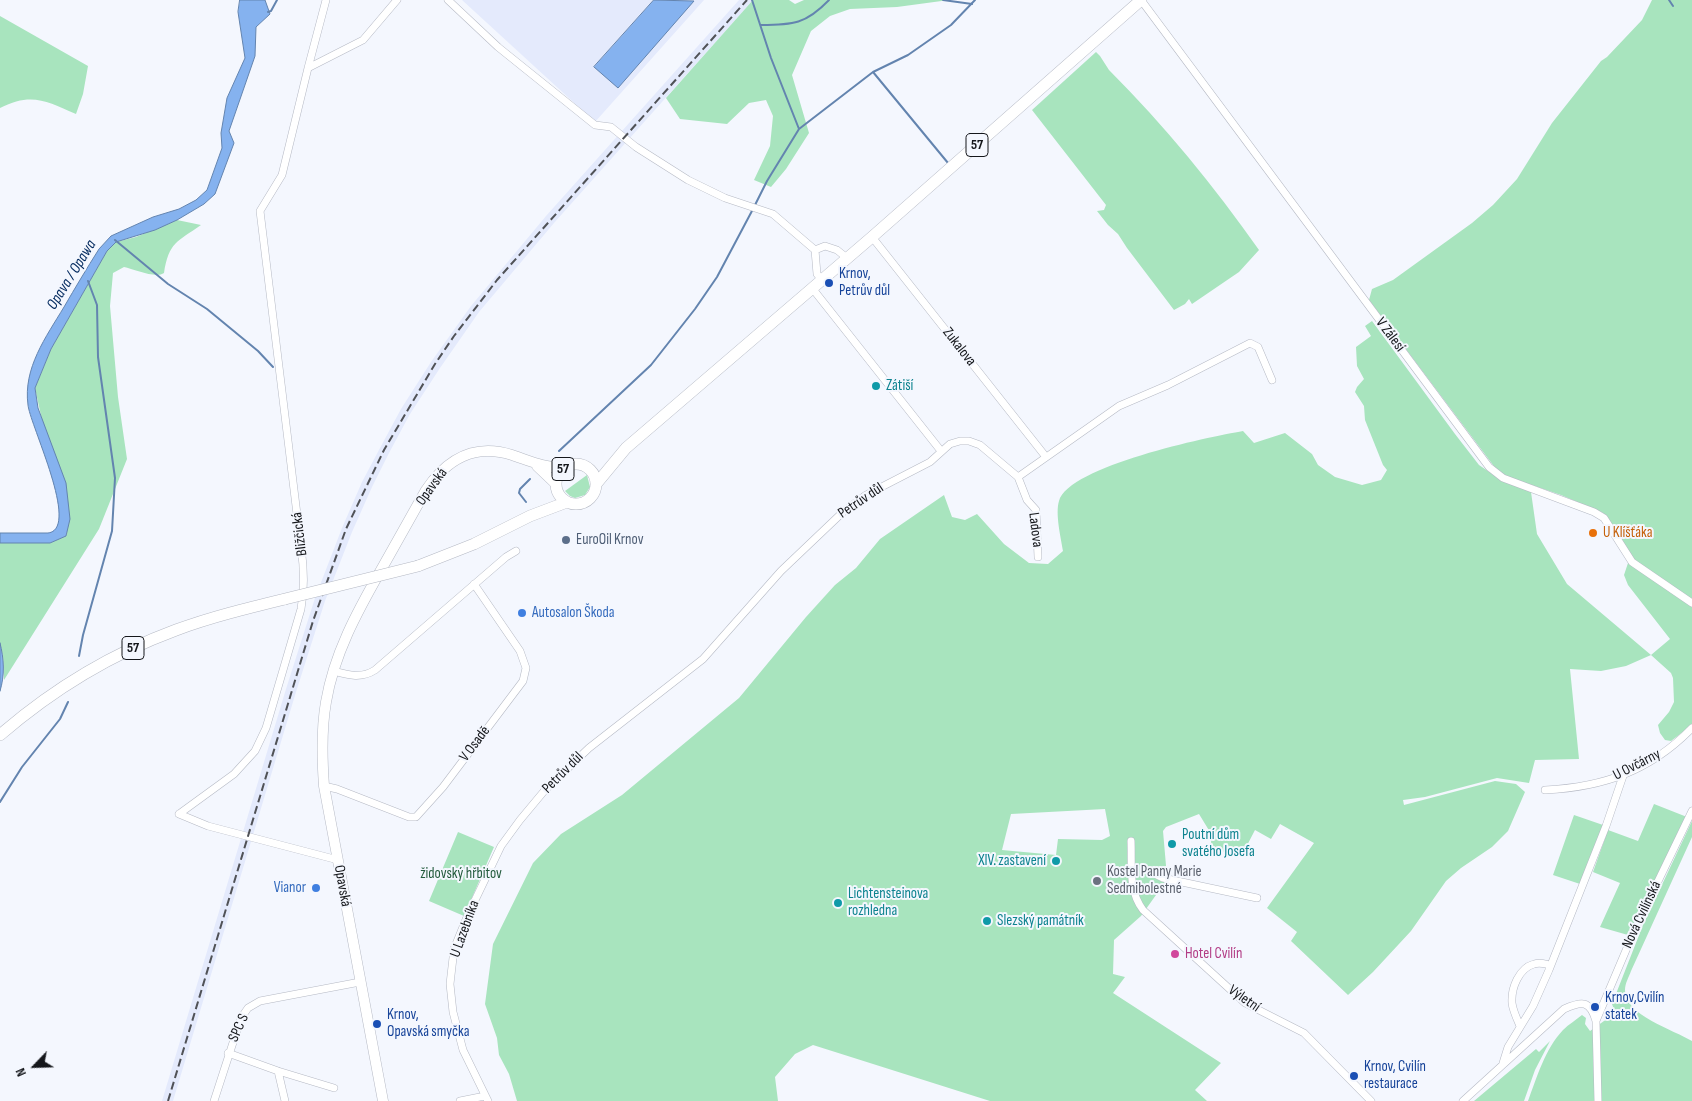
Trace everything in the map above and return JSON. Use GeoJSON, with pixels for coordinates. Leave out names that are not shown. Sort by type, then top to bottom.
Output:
{"type":"FeatureCollection","features":[{"type":"Feature","properties":{"kind":"main road","name":"57"},"geometry":{"type":"LineString","coordinates":[[596,483],[626,448],[848,258],[1141,0]]}},
{"type":"Feature","properties":{"kind":"main road","name":"57"},"geometry":{"type":"LineString","coordinates":[[588,467],[602,462],[626,448]]}},
{"type":"Feature","properties":{"kind":"main road","name":"Opavská"},"geometry":{"type":"LineString","coordinates":[[383,1101],[324,786],[322,764],[323,728],[326,702],[333,671],[344,640],[360,608],[426,490],[441,472],[458,458],[481,452],[505,453],[532,463],[564,468]]}},
{"type":"Feature","properties":{"kind":"main road"},"geometry":{"type":"LineString","coordinates":[[532,463],[549,475],[556,485]]}},
{"type":"Feature","properties":{"kind":"main road","name":"57"},"geometry":{"type":"LineString","coordinates":[[530,516],[549,499],[556,485],[559,473],[570,465],[578,464],[588,467],[595,476],[596,483],[594,493],[587,501],[577,504],[567,502],[561,497],[556,485]]}},
{"type":"Feature","properties":{"kind":"main road","name":"57"},"geometry":{"type":"LineString","coordinates":[[0,735],[62,688],[128,651],[198,623],[418,566],[474,544],[530,516],[567,502]]}},
{"type":"Feature","properties":{"kind":"street"},"geometry":{"type":"LineString","coordinates":[[308,68],[326,0]]}},
{"type":"Feature","properties":{"kind":"street"},"geometry":{"type":"LineString","coordinates":[[308,68],[363,40],[397,0]]}},
{"type":"Feature","properties":{"kind":"street"},"geometry":{"type":"LineString","coordinates":[[448,0],[498,47],[595,125],[611,127],[636,147],[688,180],[725,198],[773,214],[815,250],[818,274],[822,280]]}},
{"type":"Feature","properties":{"kind":"street","name":"V Zálesí"},"geometry":{"type":"LineString","coordinates":[[1141,0],[1489,467],[1503,478],[1594,512],[1604,518],[1632,562],[1692,603]]}},
{"type":"Feature","properties":{"kind":"street","name":"Bližčická"},"geometry":{"type":"LineString","coordinates":[[308,68],[282,175],[260,211],[304,566],[301,609],[266,728],[255,751],[234,774],[179,814],[208,826],[338,860]]}},
{"type":"Feature","properties":{"kind":"street","name":"Zukalova"},"geometry":{"type":"LineString","coordinates":[[872,237],[1046,457]]}},
{"type":"Feature","properties":{"kind":"street"},"geometry":{"type":"LineString","coordinates":[[815,250],[825,246],[837,250],[848,258]]}},
{"type":"Feature","properties":{"kind":"street"},"geometry":{"type":"LineString","coordinates":[[812,288],[941,451]]}},
{"type":"Feature","properties":{"kind":"street"},"geometry":{"type":"LineString","coordinates":[[1018,476],[1119,406],[1168,385],[1250,343],[1258,347],[1272,380]]}},
{"type":"Feature","properties":{"kind":"street","name":"Petrův důl"},"geometry":{"type":"LineString","coordinates":[[501,846],[545,790],[589,748],[703,659],[781,571],[836,518],[866,495],[930,462],[950,444],[960,441],[969,441],[980,445],[1018,476]]}},
{"type":"Feature","properties":{"kind":"street","name":"Ladova"},"geometry":{"type":"LineString","coordinates":[[1018,476],[1027,500],[1036,510],[1038,557]]}},
{"type":"Feature","properties":{"kind":"street"},"geometry":{"type":"LineString","coordinates":[[333,671],[354,676],[373,672],[474,584],[516,551]]}},
{"type":"Feature","properties":{"kind":"street","name":"V Osadě"},"geometry":{"type":"LineString","coordinates":[[324,786],[337,789],[408,817],[416,817],[443,787],[523,681],[526,668],[520,651],[474,584]]}},
{"type":"Feature","properties":{"kind":"street","name":"U Ovčárny"},"geometry":{"type":"LineString","coordinates":[[1545,790],[1586,786],[1623,776],[1654,759],[1677,743],[1692,728]]}},
{"type":"Feature","properties":{"kind":"street"},"geometry":{"type":"LineString","coordinates":[[1503,1063],[1508,1047],[1533,1006],[1606,826],[1623,776]]}},
{"type":"Feature","properties":{"kind":"street","name":"Nová Cvilínská"},"geometry":{"type":"LineString","coordinates":[[1598,1101],[1596,1021],[1635,929],[1692,811]]}},
{"type":"Feature","properties":{"kind":"street","name":"Výletní"},"geometry":{"type":"LineString","coordinates":[[1131,842],[1132,882],[1139,905],[1245,1003],[1304,1033],[1371,1101]]}},
{"type":"Feature","properties":{"kind":"street","name":"U Lazebníka"},"geometry":{"type":"LineString","coordinates":[[486,1098],[463,1050],[450,984],[454,950],[467,917],[501,846]]}},
{"type":"Feature","properties":{"kind":"street"},"geometry":{"type":"LineString","coordinates":[[1155,874],[1163,878],[1257,898]]}},
{"type":"Feature","properties":{"kind":"street"},"geometry":{"type":"LineString","coordinates":[[1520,1026],[1512,1002],[1518,978],[1528,966],[1540,963],[1550,964]]}},
{"type":"Feature","properties":{"kind":"street","name":"SPC S"},"geometry":{"type":"LineString","coordinates":[[334,1088],[278,1072],[228,1054],[240,1018],[248,1008],[260,1001],[360,982]]}},
{"type":"Feature","properties":{"kind":"street"},"geometry":{"type":"LineString","coordinates":[[1463,1101],[1564,1010],[1579,1003],[1589,1005],[1593,1010],[1596,1021]]}},
{"type":"Feature","properties":{"kind":"street"},"geometry":{"type":"LineString","coordinates":[[214,1101],[228,1054]]}},
{"type":"Feature","properties":{"kind":"street"},"geometry":{"type":"LineString","coordinates":[[278,1072],[285,1101]]}},
{"type":"Feature","properties":{"kind":"street"},"geometry":{"type":"LineString","coordinates":[[460,1101],[486,1098]]}},
{"type":"Feature","properties":{"kind":"shaded area"},"geometry":{"type":"Polygon","coordinates":[[[462,0],[704,0],[595,122],[462,0]]]}},
{"type":"Feature","properties":{"kind":"shaded area"},"geometry":{"type":"Polygon","coordinates":[[[739,0],[753,0],[554,223],[479,312],[410,414],[389,453],[352,532],[325,601],[173,1101],[162,1101],[315,598],[362,482],[401,409],[431,362],[471,306],[546,216],[739,0]]]}},
{"type":"Feature","properties":{"kind":"green space"},"geometry":{"type":"Polygon","coordinates":[[[753,0],[789,0],[795,4],[804,0],[949,0],[897,7],[850,9],[830,16],[811,31],[792,75],[809,133],[786,169],[771,187],[754,180],[770,146],[773,116],[766,100],[749,103],[727,124],[680,119],[666,98],[753,0]]]}},
{"type":"Feature","properties":{"kind":"green space"},"geometry":{"type":"Polygon","coordinates":[[[1652,0],[1692,0],[1692,725],[1671,741],[1665,740],[1660,733],[1658,725],[1669,712],[1674,702],[1671,673],[1651,655],[1670,639],[1628,585],[1624,575],[1630,557],[1603,513],[1561,495],[1508,477],[1496,469],[1369,300],[1372,289],[1393,280],[1472,223],[1493,205],[1517,179],[1552,123],[1601,61],[1642,20],[1652,0]]]}},
{"type":"Feature","properties":{"kind":"green space"},"geometry":{"type":"Polygon","coordinates":[[[0,16],[88,66],[83,94],[76,114],[47,102],[30,99],[11,103],[0,108],[0,16]]]}},
{"type":"Feature","properties":{"kind":"green space"},"geometry":{"type":"Polygon","coordinates":[[[1096,52],[1109,70],[1188,157],[1259,250],[1239,272],[1192,304],[1189,299],[1185,304],[1174,310],[1118,234],[1097,211],[1104,210],[1106,205],[1032,110],[1096,52]]]}},
{"type":"Feature","properties":{"kind":"green space"},"geometry":{"type":"Polygon","coordinates":[[[177,220],[201,225],[175,244],[169,255],[164,273],[156,275],[124,267],[113,273],[110,306],[118,397],[127,459],[99,529],[4,680],[0,643],[0,543],[50,543],[67,535],[35,388],[51,349],[107,251],[116,242],[136,237],[177,220]]]}},
{"type":"Feature","properties":{"kind":"green space"},"geometry":{"type":"Polygon","coordinates":[[[1372,321],[1479,465],[1504,482],[1531,492],[1537,534],[1567,584],[1651,655],[1626,666],[1601,671],[1570,669],[1579,759],[1535,760],[1529,783],[1497,778],[1425,797],[1403,800],[1404,805],[1495,781],[1516,784],[1525,792],[1508,831],[1492,847],[1461,868],[1446,881],[1411,931],[1373,972],[1348,995],[1291,941],[1297,932],[1267,908],[1314,843],[1280,824],[1271,839],[1255,830],[1242,855],[1212,850],[1210,832],[1199,814],[1166,827],[1163,831],[1166,881],[1141,916],[1114,940],[1113,974],[1125,977],[1113,993],[1221,1063],[1195,1090],[1207,1101],[990,1101],[813,1045],[795,1054],[775,1077],[778,1101],[517,1101],[509,1074],[499,1055],[497,1038],[485,1004],[493,944],[533,863],[561,834],[622,795],[739,698],[806,617],[835,585],[856,568],[880,539],[944,495],[952,517],[965,520],[977,514],[1004,544],[1029,563],[1048,564],[1063,551],[1058,506],[1059,501],[1068,488],[1087,476],[1112,465],[1172,447],[1243,431],[1254,443],[1285,433],[1312,454],[1318,465],[1335,477],[1362,485],[1381,480],[1387,470],[1383,465],[1365,420],[1364,406],[1355,392],[1364,379],[1357,366],[1356,347],[1371,336],[1365,326],[1372,321]],[[1105,809],[1011,814],[1002,850],[1056,855],[1058,839],[1102,840],[1110,836],[1105,809]]]}},
{"type":"Feature","properties":{"kind":"green space"},"geometry":{"type":"Polygon","coordinates":[[[587,475],[590,487],[585,495],[575,498],[565,491],[587,475]]]}},
{"type":"Feature","properties":{"kind":"green space"},"geometry":{"type":"Polygon","coordinates":[[[1654,804],[1687,817],[1628,935],[1600,927],[1620,883],[1593,872],[1608,830],[1638,841],[1654,804]]]}},
{"type":"Feature","properties":{"kind":"green space"},"geometry":{"type":"Polygon","coordinates":[[[1574,815],[1603,825],[1580,884],[1553,875],[1574,815]]]}},
{"type":"Feature","properties":{"kind":"green space"},"geometry":{"type":"Polygon","coordinates":[[[1692,821],[1692,837],[1626,982],[1625,990],[1627,999],[1641,1014],[1651,1021],[1692,1041],[1692,1101],[1528,1101],[1546,1054],[1563,1030],[1582,1015],[1586,1018],[1585,1024],[1590,1031],[1616,1015],[1612,1004],[1643,925],[1692,821]]]}},
{"type":"Feature","properties":{"kind":"green space","name":"židovský hřbitov"},"geometry":{"type":"Polygon","coordinates":[[[458,832],[494,847],[464,916],[429,901],[458,832]]]}},
{"type":"Feature","properties":{"kind":"green space"},"geometry":{"type":"Polygon","coordinates":[[[1550,1041],[1535,1070],[1524,1101],[1474,1101],[1536,1049],[1539,1052],[1550,1041]]]}},
{"type":"Feature","properties":{"kind":"water"},"geometry":{"type":"Polygon","coordinates":[[[240,0],[265,0],[270,14],[256,27],[255,56],[229,131],[234,143],[215,194],[204,204],[177,220],[155,230],[116,242],[107,251],[51,349],[35,388],[38,408],[66,483],[70,519],[66,536],[50,543],[0,543],[0,533],[48,533],[57,527],[59,514],[57,496],[31,416],[27,391],[32,366],[50,330],[99,249],[111,236],[153,217],[179,209],[196,200],[207,190],[222,148],[221,133],[227,98],[245,58],[238,12],[240,0]]]}},
{"type":"Feature","properties":{"kind":"water"},"geometry":{"type":"Polygon","coordinates":[[[654,0],[694,1],[618,88],[594,67],[654,0]]]}},
{"type":"Feature","properties":{"kind":"water"},"geometry":{"type":"Polygon","coordinates":[[[0,643],[3,679],[0,691],[0,643]]]}},
{"type":"Feature","properties":{"kind":"waterway"},"geometry":{"type":"LineString","coordinates":[[268,12],[271,11],[277,0]]}},
{"type":"Feature","properties":{"kind":"waterway"},"geometry":{"type":"LineString","coordinates":[[752,0],[771,58],[799,129]]}},
{"type":"Feature","properties":{"kind":"waterway"},"geometry":{"type":"LineString","coordinates":[[761,25],[798,22],[813,14],[829,0]]}},
{"type":"Feature","properties":{"kind":"waterway"},"geometry":{"type":"LineString","coordinates":[[943,0],[972,4]]}},
{"type":"Feature","properties":{"kind":"waterway"},"geometry":{"type":"LineString","coordinates":[[755,205],[767,181],[799,129],[873,72],[908,55],[951,25],[975,0]]}},
{"type":"Feature","properties":{"kind":"waterway"},"geometry":{"type":"LineString","coordinates":[[1669,0],[1673,6]]}},
{"type":"Feature","properties":{"kind":"waterway"},"geometry":{"type":"LineString","coordinates":[[873,72],[948,163]]}},
{"type":"Feature","properties":{"kind":"waterway"},"geometry":{"type":"LineString","coordinates":[[559,451],[651,365],[695,309],[717,277],[753,209]]}},
{"type":"Feature","properties":{"kind":"waterway"},"geometry":{"type":"LineString","coordinates":[[115,240],[168,284],[207,309],[258,351],[273,367]]}},
{"type":"Feature","properties":{"kind":"waterway","name":"Opava / Opawa"},"geometry":{"type":"LineString","coordinates":[[79,656],[112,531],[115,478],[98,357],[97,305],[88,281]]}},
{"type":"Feature","properties":{"kind":"waterway"},"geometry":{"type":"LineString","coordinates":[[526,502],[519,493],[520,489],[530,479]]}},
{"type":"Feature","properties":{"kind":"waterway"},"geometry":{"type":"LineString","coordinates":[[0,802],[22,767],[60,719],[68,702]]}},
{"type":"Feature","properties":{"kind":"railway"},"geometry":{"type":"LineString","coordinates":[[168,1101],[313,621],[346,529],[384,450],[435,364],[497,280],[747,0]]}},
{"type":"Feature","properties":{"kind":"place","name":"Krnov, Petrův důl"},"geometry":{"type":"Point","coordinates":[829,283]}},
{"type":"Feature","properties":{"kind":"place","name":"Zátiší"},"geometry":{"type":"Point","coordinates":[876,386]}},
{"type":"Feature","properties":{"kind":"place","name":"U Klíšťáka"},"geometry":{"type":"Point","coordinates":[1593,533]}},
{"type":"Feature","properties":{"kind":"place","name":"EuroOil Krnov"},"geometry":{"type":"Point","coordinates":[566,540]}},
{"type":"Feature","properties":{"kind":"place","name":"Autosalon Škoda"},"geometry":{"type":"Point","coordinates":[522,613]}},
{"type":"Feature","properties":{"kind":"place","name":"Poutní dům svatého Josefa"},"geometry":{"type":"Point","coordinates":[1172,844]}},
{"type":"Feature","properties":{"kind":"place","name":"XIV. zastavení"},"geometry":{"type":"Point","coordinates":[1056,861]}},
{"type":"Feature","properties":{"kind":"place","name":"Kostel Panny Marie Sedmibolestné"},"geometry":{"type":"Point","coordinates":[1097,881]}},
{"type":"Feature","properties":{"kind":"place","name":"Vianor"},"geometry":{"type":"Point","coordinates":[316,888]}},
{"type":"Feature","properties":{"kind":"place","name":"Lichtensteinova rozhledna"},"geometry":{"type":"Point","coordinates":[838,903]}},
{"type":"Feature","properties":{"kind":"place","name":"Slezský památník"},"geometry":{"type":"Point","coordinates":[987,921]}},
{"type":"Feature","properties":{"kind":"place","name":"Hotel Cvilín"},"geometry":{"type":"Point","coordinates":[1175,954]}},
{"type":"Feature","properties":{"kind":"place","name":"Krnov,Cvilín statek"},"geometry":{"type":"Point","coordinates":[1595,1007]}},
{"type":"Feature","properties":{"kind":"place","name":"Krnov, Opavská smyčka"},"geometry":{"type":"Point","coordinates":[377,1024]}},
{"type":"Feature","properties":{"kind":"place","name":"Krnov, Cvilín restaurace"},"geometry":{"type":"Point","coordinates":[1354,1076]}}]}
